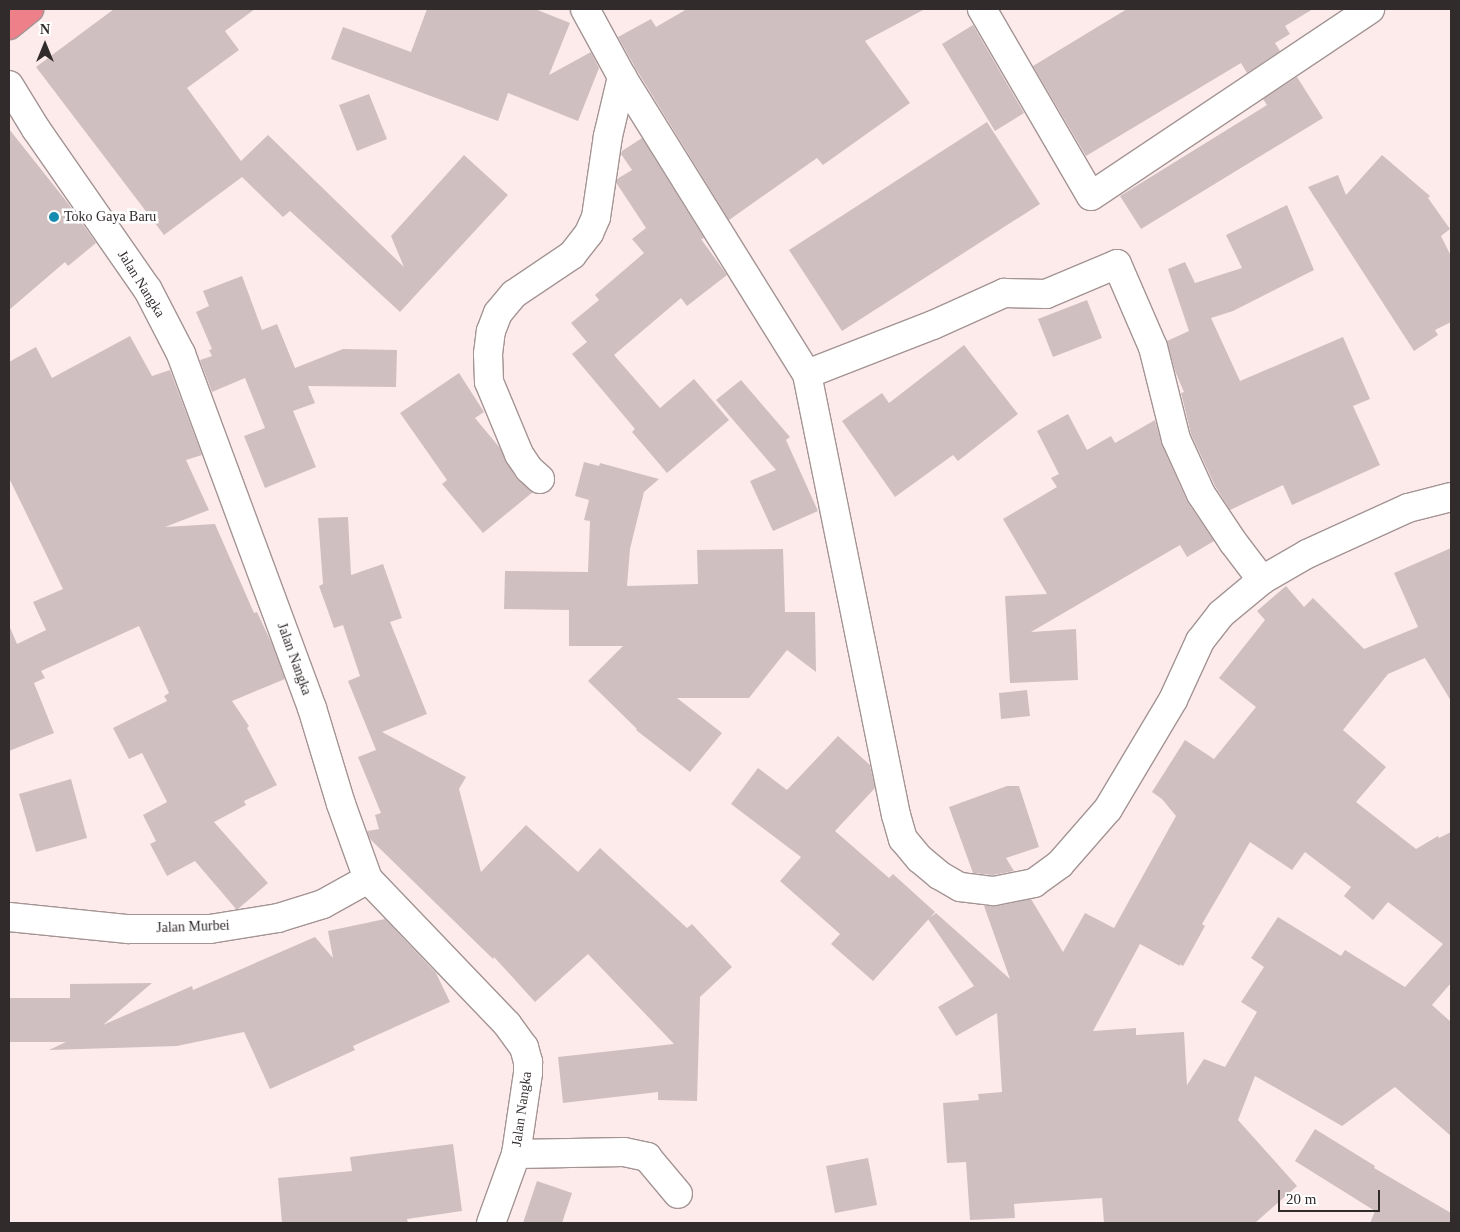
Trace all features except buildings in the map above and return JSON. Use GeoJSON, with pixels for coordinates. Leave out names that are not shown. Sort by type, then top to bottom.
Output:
{"type":"FeatureCollection","features":[{"type":"Feature","properties":{"kind":"highway"},"geometry":{"type":"LineString","coordinates":[[9,25],[29,9]]}},
{"type":"Feature","properties":{"kind":"street"},"geometry":{"type":"LineString","coordinates":[[586,9],[622,77],[807,374],[896,815],[903,839],[920,859],[939,874],[960,886],[994,891],[1034,883],[1060,864],[1108,809],[1173,700],[1200,642],[1221,614],[1262,580],[1306,554],[1408,508],[1451,497]]}},
{"type":"Feature","properties":{"kind":"street"},"geometry":{"type":"LineString","coordinates":[[982,9],[1091,196],[1370,9]]}},
{"type":"Feature","properties":{"kind":"street"},"geometry":{"type":"LineString","coordinates":[[540,479],[529,469],[519,454],[489,382],[488,354],[491,332],[498,313],[514,294],[572,255],[589,233],[596,218],[608,136],[622,77]]}},
{"type":"Feature","properties":{"kind":"street","name":"Jalan Nangka"},"geometry":{"type":"LineString","coordinates":[[9,85],[36,129],[148,290],[181,354],[312,708],[341,804],[368,879],[507,1024],[524,1047],[528,1062],[528,1074],[516,1154],[491,1223]]}},
{"type":"Feature","properties":{"kind":"street"},"geometry":{"type":"LineString","coordinates":[[807,374],[933,325],[1004,293],[1046,294],[1117,264],[1153,347],[1176,439],[1202,494],[1233,542],[1262,580]]}},
{"type":"Feature","properties":{"kind":"street","name":"Jalan Murbei"},"geometry":{"type":"LineString","coordinates":[[9,917],[128,929],[210,929],[278,918],[323,904],[368,879]]}},
{"type":"Feature","properties":{"kind":"street"},"geometry":{"type":"LineString","coordinates":[[516,1154],[624,1152],[647,1157],[678,1194]]}},
{"type":"Feature","properties":{"kind":"place","name":"Toko Gaya Baru"},"geometry":{"type":"Point","coordinates":[54,217]}}]}
